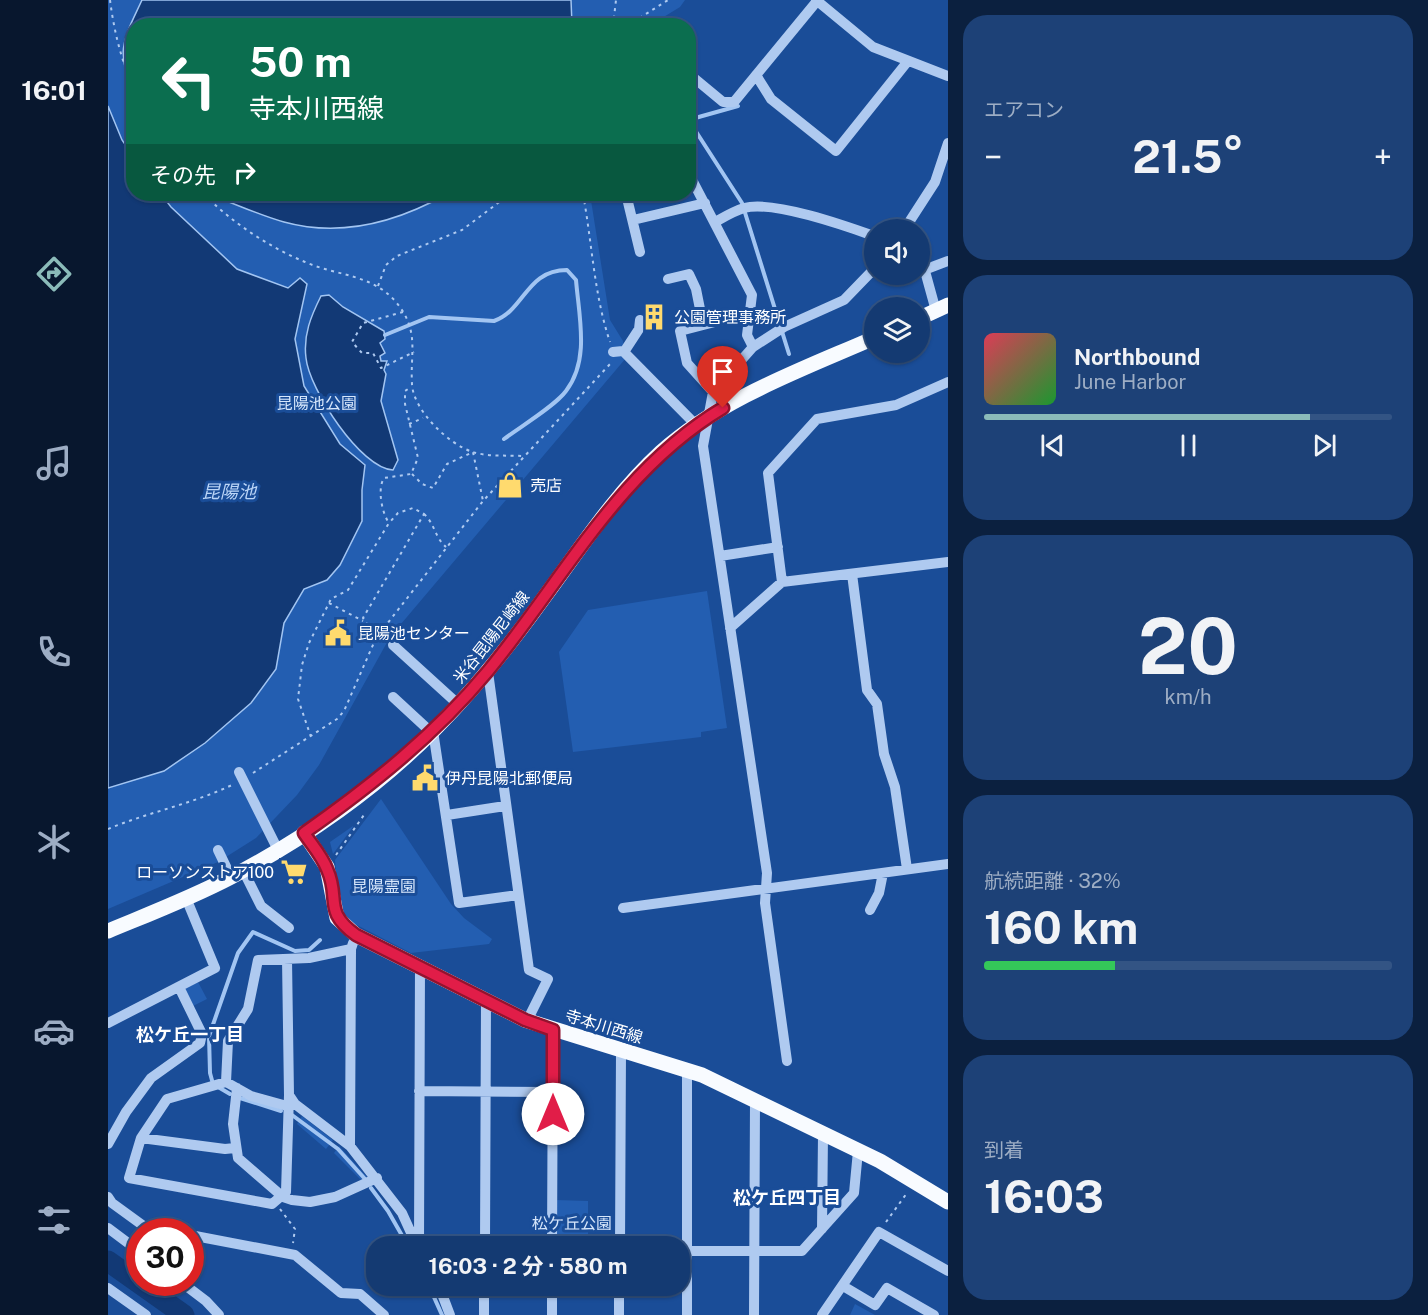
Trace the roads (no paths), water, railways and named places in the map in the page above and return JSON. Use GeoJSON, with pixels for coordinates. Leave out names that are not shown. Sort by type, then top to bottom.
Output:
{"type":"FeatureCollection","features":[{"type":"Feature","properties":{"kind":"main road","name":"米谷昆陽尼崎線"},"geometry":{"type":"LineString","coordinates":[[108,931],[186,898],[237,873],[278,850],[356,796],[432,732],[459,705],[488,672],[624,491],[662,451],[711,415],[758,389],[864,342]]}},
{"type":"Feature","properties":{"kind":"main road","name":"寺本川西線"},"geometry":{"type":"LineString","coordinates":[[304,833],[327,867],[337,918],[354,942],[420,965],[527,1021],[687,1069],[880,1161],[914,1184],[948,1202]]}},
{"type":"Feature","properties":{"kind":"street"},"geometry":{"type":"LineString","coordinates":[[696,80],[723,102],[734,102],[816,0],[873,47],[948,76]]}},
{"type":"Feature","properties":{"kind":"street"},"geometry":{"type":"LineString","coordinates":[[756,75],[771,99],[836,151],[908,61]]}},
{"type":"Feature","properties":{"kind":"street"},"geometry":{"type":"LineString","coordinates":[[914,219],[935,182],[948,143]]}},
{"type":"Feature","properties":{"kind":"street"},"geometry":{"type":"LineString","coordinates":[[696,187],[752,295],[747,335],[753,347]]}},
{"type":"Feature","properties":{"kind":"street"},"geometry":{"type":"LineString","coordinates":[[628,201],[640,252]]}},
{"type":"Feature","properties":{"kind":"street"},"geometry":{"type":"LineString","coordinates":[[633,220],[705,203]]}},
{"type":"Feature","properties":{"kind":"street"},"geometry":{"type":"LineString","coordinates":[[715,222],[745,207],[769,208],[833,221],[864,233]]}},
{"type":"Feature","properties":{"kind":"street"},"geometry":{"type":"LineString","coordinates":[[930,267],[948,261]]}},
{"type":"Feature","properties":{"kind":"street"},"geometry":{"type":"LineString","coordinates":[[668,279],[687,270],[696,289],[703,324]]}},
{"type":"Feature","properties":{"kind":"street"},"geometry":{"type":"LineString","coordinates":[[787,1061],[765,903],[767,873],[703,446],[711,415],[713,392],[753,347],[784,327],[844,300],[864,279]]}},
{"type":"Feature","properties":{"kind":"street"},"geometry":{"type":"LineString","coordinates":[[930,285],[942,308]]}},
{"type":"Feature","properties":{"kind":"street"},"geometry":{"type":"LineString","coordinates":[[713,392],[687,363],[680,331],[738,316],[748,324]]}},
{"type":"Feature","properties":{"kind":"street"},"geometry":{"type":"LineString","coordinates":[[640,320],[639,329],[618,352],[696,425]]}},
{"type":"Feature","properties":{"kind":"street"},"geometry":{"type":"LineString","coordinates":[[782,582],[768,473],[817,419],[896,405],[948,382]]}},
{"type":"Feature","properties":{"kind":"street"},"geometry":{"type":"LineString","coordinates":[[720,556],[778,547]]}},
{"type":"Feature","properties":{"kind":"street"},"geometry":{"type":"LineString","coordinates":[[730,628],[782,582],[948,562]]}},
{"type":"Feature","properties":{"kind":"street"},"geometry":{"type":"LineString","coordinates":[[852,574],[867,690],[877,704],[884,754],[895,787],[908,869]]}},
{"type":"Feature","properties":{"kind":"street"},"geometry":{"type":"LineString","coordinates":[[393,645],[459,705]]}},
{"type":"Feature","properties":{"kind":"street"},"geometry":{"type":"LineString","coordinates":[[488,672],[505,806],[530,970],[549,978],[527,1021]]}},
{"type":"Feature","properties":{"kind":"street"},"geometry":{"type":"LineString","coordinates":[[393,698],[432,732],[447,815],[459,903],[518,895]]}},
{"type":"Feature","properties":{"kind":"street"},"geometry":{"type":"LineString","coordinates":[[241,776],[278,850]]}},
{"type":"Feature","properties":{"kind":"street"},"geometry":{"type":"LineString","coordinates":[[447,815],[505,806]]}},
{"type":"Feature","properties":{"kind":"street"},"geometry":{"type":"LineString","coordinates":[[218,850],[261,906],[266,917],[289,928]]}},
{"type":"Feature","properties":{"kind":"street"},"geometry":{"type":"LineString","coordinates":[[623,908],[948,864]]}},
{"type":"Feature","properties":{"kind":"street"},"geometry":{"type":"LineString","coordinates":[[870,910],[879,893],[883,873]]}},
{"type":"Feature","properties":{"kind":"street"},"geometry":{"type":"LineString","coordinates":[[108,1023],[216,968],[186,898]]}},
{"type":"Feature","properties":{"kind":"street"},"geometry":{"type":"LineString","coordinates":[[226,1082],[228,1041],[248,1009],[258,960],[261,957],[287,960],[324,956],[354,942],[350,1146]]}},
{"type":"Feature","properties":{"kind":"street"},"geometry":{"type":"LineString","coordinates":[[287,960],[288,1101],[286,1192],[272,1204],[129,1178],[141,1138],[167,1099],[226,1082],[251,1096],[288,1101],[295,1104],[350,1146],[402,1213],[413,1236]]}},
{"type":"Feature","properties":{"kind":"street"},"geometry":{"type":"LineString","coordinates":[[418,1236],[420,965]]}},
{"type":"Feature","properties":{"kind":"street"},"geometry":{"type":"LineString","coordinates":[[108,1144],[126,1113],[151,1078],[200,1043],[202,1034],[179,987]]}},
{"type":"Feature","properties":{"kind":"street"},"geometry":{"type":"LineString","coordinates":[[485,1236],[486,1000]]}},
{"type":"Feature","properties":{"kind":"street"},"geometry":{"type":"LineString","coordinates":[[552,1236],[553,1030]]}},
{"type":"Feature","properties":{"kind":"street"},"geometry":{"type":"LineString","coordinates":[[620,1236],[621,1051]]}},
{"type":"Feature","properties":{"kind":"street"},"geometry":{"type":"LineString","coordinates":[[683,1236],[687,1069]]}},
{"type":"Feature","properties":{"kind":"street"},"geometry":{"type":"LineString","coordinates":[[237,1088],[232,1116],[235,1148],[243,1165],[281,1198],[310,1202],[335,1197],[377,1178]]}},
{"type":"Feature","properties":{"kind":"street"},"geometry":{"type":"LineString","coordinates":[[419,1091],[553,1092]]}},
{"type":"Feature","properties":{"kind":"street"},"geometry":{"type":"LineString","coordinates":[[754,1315],[755,1100]]}},
{"type":"Feature","properties":{"kind":"street"},"geometry":{"type":"LineString","coordinates":[[822,1228],[823,1134]]}},
{"type":"Feature","properties":{"kind":"street"},"geometry":{"type":"LineString","coordinates":[[141,1138],[225,1149],[235,1148]]}},
{"type":"Feature","properties":{"kind":"street"},"geometry":{"type":"LineString","coordinates":[[690,1251],[802,1251],[854,1193],[858,1151]]}},
{"type":"Feature","properties":{"kind":"street"},"geometry":{"type":"LineString","coordinates":[[108,1197],[111,1203],[132,1218]]}},
{"type":"Feature","properties":{"kind":"street"},"geometry":{"type":"LineString","coordinates":[[108,1228],[126,1242]]}},
{"type":"Feature","properties":{"kind":"street"},"geometry":{"type":"LineString","coordinates":[[822,1315],[879,1232],[948,1272]]}},
{"type":"Feature","properties":{"kind":"street"},"geometry":{"type":"LineString","coordinates":[[204,1238],[293,1255],[319,1281],[342,1293],[360,1294],[366,1306],[384,1315]]}},
{"type":"Feature","properties":{"kind":"street"},"geometry":{"type":"LineString","coordinates":[[843,1286],[876,1305],[887,1288],[934,1315]]}},
{"type":"Feature","properties":{"kind":"street"},"geometry":{"type":"LineString","coordinates":[[108,1288],[146,1315]]}},
{"type":"Feature","properties":{"kind":"street"},"geometry":{"type":"LineString","coordinates":[[197,1296],[219,1315]]}},
{"type":"Feature","properties":{"kind":"street"},"geometry":{"type":"LineString","coordinates":[[443,1296],[450,1315]]}},
{"type":"Feature","properties":{"kind":"street"},"geometry":{"type":"LineString","coordinates":[[484,1296],[484,1315]]}},
{"type":"Feature","properties":{"kind":"street"},"geometry":{"type":"LineString","coordinates":[[552,1296],[552,1315]]}},
{"type":"Feature","properties":{"kind":"street"},"geometry":{"type":"LineString","coordinates":[[619,1296],[619,1315]]}},
{"type":"Feature","properties":{"kind":"street"},"geometry":{"type":"LineString","coordinates":[[686,1296],[687,1315]]}},
{"type":"Feature","properties":{"kind":"water"},"geometry":{"type":"Polygon","coordinates":[[[142,0],[571,0],[572,18],[133,18],[142,0]]]}},
{"type":"Feature","properties":{"kind":"water"},"geometry":{"type":"Polygon","coordinates":[[[126,35],[126,73],[123,54],[126,35]]]}},
{"type":"Feature","properties":{"kind":"water","name":"昆陽池"},"geometry":{"type":"Polygon","coordinates":[[[108,106],[126,146],[126,201],[166,201],[237,269],[288,288],[300,278],[307,284],[295,339],[304,386],[340,444],[365,465],[362,521],[340,565],[327,580],[304,589],[284,623],[276,669],[251,703],[205,743],[164,771],[108,788],[108,106]]]}},
{"type":"Feature","properties":{"kind":"water"},"geometry":{"type":"Polygon","coordinates":[[[226,201],[434,201],[389,219],[348,228],[306,227],[259,214],[226,201]]]}},
{"type":"Feature","properties":{"kind":"water"},"geometry":{"type":"Polygon","coordinates":[[[329,295],[343,307],[384,331],[385,339],[380,343],[385,353],[380,356],[381,361],[387,361],[381,401],[398,460],[393,470],[380,466],[352,442],[326,407],[309,372],[305,350],[309,326],[321,296],[329,295]]]}},
{"type":"Feature","properties":{"kind":"waterway"},"geometry":{"type":"LineString","coordinates":[[696,118],[738,106]]}},
{"type":"Feature","properties":{"kind":"waterway"},"geometry":{"type":"LineString","coordinates":[[696,132],[742,203],[789,354]]}},
{"type":"Feature","properties":{"kind":"waterway"},"geometry":{"type":"LineString","coordinates":[[385,335],[429,317],[494,321],[513,308],[543,276],[567,270],[576,280],[581,338],[578,366],[573,379],[561,397],[504,439]]}},
{"type":"Feature","properties":{"kind":"waterway"},"geometry":{"type":"LineString","coordinates":[[230,1094],[213,1084],[210,1073],[209,1036],[238,953],[253,932],[295,951],[309,950],[320,940]]}},
{"type":"Feature","properties":{"kind":"waterway"},"geometry":{"type":"LineString","coordinates":[[240,1098],[281,1111]]}},
{"type":"Feature","properties":{"kind":"waterway"},"geometry":{"type":"LineString","coordinates":[[292,1115],[338,1149],[365,1179]]}},
{"type":"Feature","properties":{"kind":"waterway"},"geometry":{"type":"LineString","coordinates":[[371,1188],[402,1236]]}},
{"type":"Feature","properties":{"kind":"waterway"},"geometry":{"type":"LineString","coordinates":[[108,1261],[184,1315]]}},
{"type":"Feature","properties":{"kind":"waterway"},"geometry":{"type":"LineString","coordinates":[[433,1296],[442,1315]]}},
{"type":"Feature","properties":{"kind":"place","name":"公園管理事務所"},"geometry":{"type":"Point","coordinates":[654,317]}},
{"type":"Feature","properties":{"kind":"place","name":"売店"},"geometry":{"type":"Point","coordinates":[510,485]}},
{"type":"Feature","properties":{"kind":"place","name":"昆陽池センター"},"geometry":{"type":"Point","coordinates":[338,633]}},
{"type":"Feature","properties":{"kind":"place","name":"伊丹昆陽北郵便局"},"geometry":{"type":"Point","coordinates":[425,778]}},
{"type":"Feature","properties":{"kind":"place","name":"ローソンストア100"},"geometry":{"type":"Point","coordinates":[294,872]}},
{"type":"Feature","properties":{"kind":"district","name":"松ケ丘一丁目"},"geometry":{"type":"Point","coordinates":[190,1035]}},
{"type":"Feature","properties":{"kind":"district","name":"松ケ丘四丁目"},"geometry":{"type":"Point","coordinates":[787,1198]}},
{"type":"Feature","properties":{"kind":"park label","name":"昆陽池公園"},"geometry":{"type":"Point","coordinates":[317,403]}},
{"type":"Feature","properties":{"kind":"park label","name":"昆陽霊園"},"geometry":{"type":"Point","coordinates":[384,886]}},
{"type":"Feature","properties":{"kind":"park label","name":"松ケ丘公園"},"geometry":{"type":"Point","coordinates":[572,1223]}}]}
